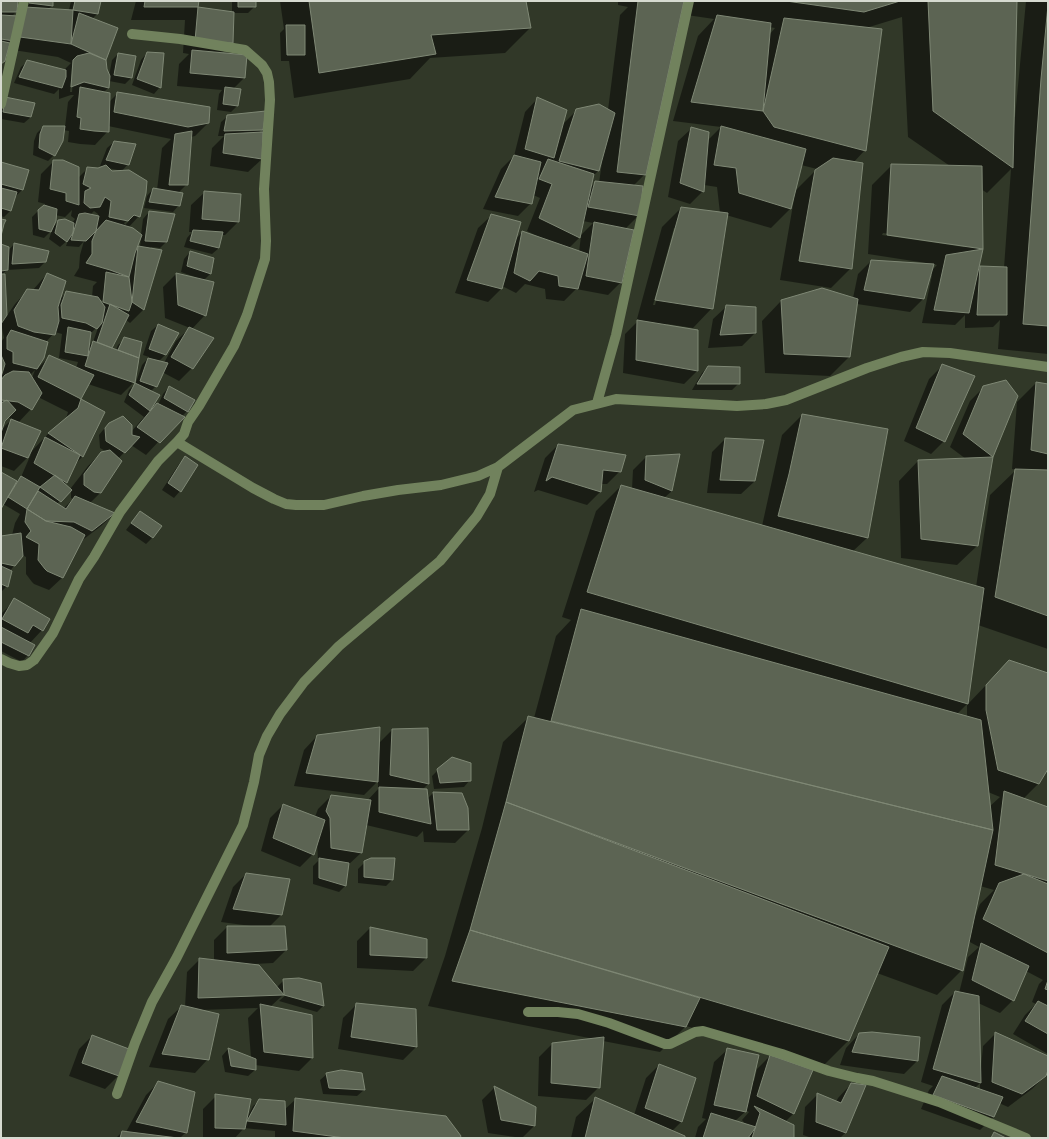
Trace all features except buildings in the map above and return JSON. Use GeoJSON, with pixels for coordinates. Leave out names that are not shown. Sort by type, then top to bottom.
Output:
{"type":"FeatureCollection","features":[{"type":"Feature","properties":{"kind":"street"},"geometry":{"type":"LineString","coordinates":[[1,104],[24,1]]}},
{"type":"Feature","properties":{"kind":"street"},"geometry":{"type":"LineString","coordinates":[[597,403],[618,328],[689,1]]}},
{"type":"Feature","properties":{"kind":"street"},"geometry":{"type":"LineString","coordinates":[[1,660],[9,664],[19,666],[27,665],[34,660],[54,633],[79,579],[94,557],[120,512],[158,461],[184,434],[188,422],[234,346],[247,315],[265,259],[266,241],[264,189],[270,100],[269,82],[262,65],[245,50],[180,39],[132,34]]}},
{"type":"Feature","properties":{"kind":"street"},"geometry":{"type":"LineString","coordinates":[[177,442],[274,499],[286,504],[306,506],[324,505],[362,496],[442,485],[478,476],[498,467],[573,410],[616,399],[737,406],[766,404],[786,400],[867,368],[901,357],[923,352],[950,353],[1048,367]]}},
{"type":"Feature","properties":{"kind":"street"},"geometry":{"type":"LineString","coordinates":[[117,1094],[135,1043],[152,1002],[177,957],[243,825],[259,756],[266,736],[280,714],[304,682],[339,646],[440,561],[477,516],[490,494],[498,467]]}},
{"type":"Feature","properties":{"kind":"street"},"geometry":{"type":"LineString","coordinates":[[528,1012],[578,1014],[609,1023],[665,1044],[670,1044],[695,1032],[702,1031],[782,1054],[829,1071],[873,1081],[939,1102],[1026,1138]]}}]}
